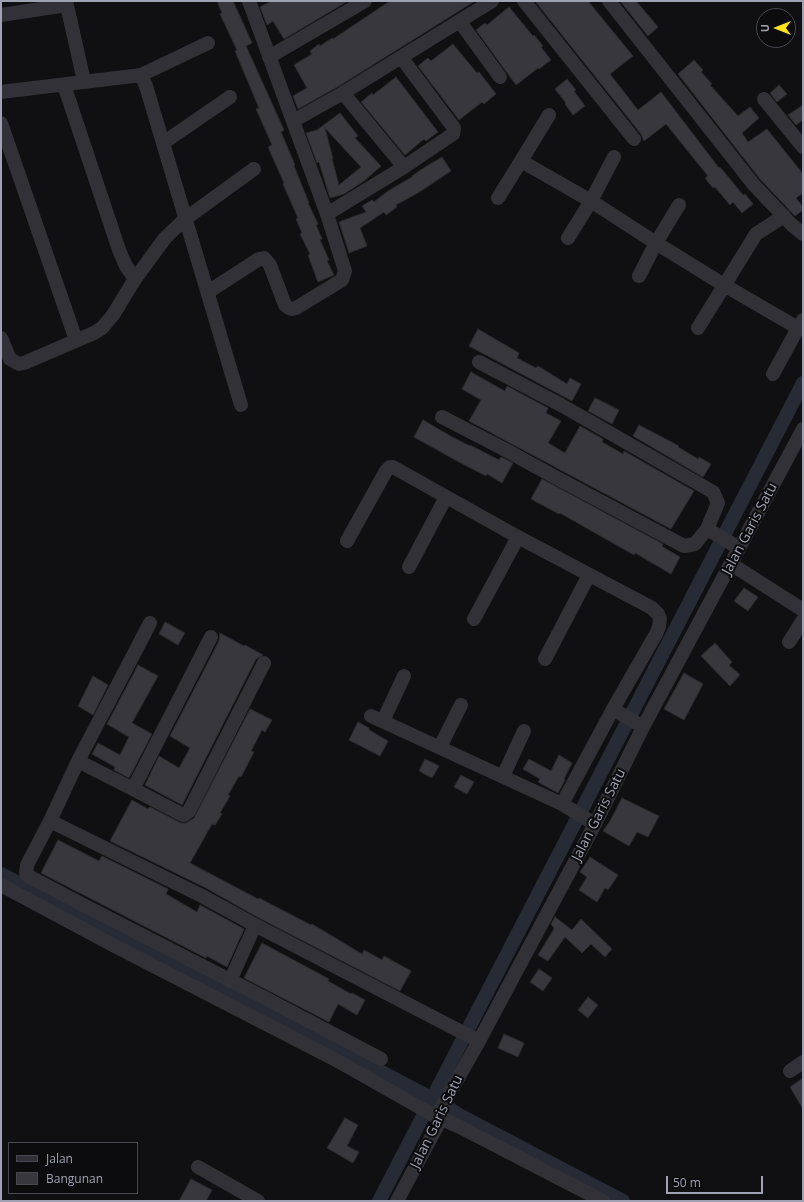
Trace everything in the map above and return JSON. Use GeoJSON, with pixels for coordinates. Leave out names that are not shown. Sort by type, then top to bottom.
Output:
{"type":"FeatureCollection","features":[{"type":"Feature","properties":{"kind":"street"},"geometry":{"type":"LineString","coordinates":[[208,292],[259,259],[264,258],[270,265],[285,305],[289,308],[296,308],[342,280],[345,271],[327,214],[249,1]]}},
{"type":"Feature","properties":{"kind":"street"},"geometry":{"type":"LineString","coordinates":[[269,58],[365,1]]}},
{"type":"Feature","properties":{"kind":"street"},"geometry":{"type":"LineString","coordinates":[[293,121],[343,93],[492,1]]}},
{"type":"Feature","properties":{"kind":"street"},"geometry":{"type":"LineString","coordinates":[[524,1],[634,139]]}},
{"type":"Feature","properties":{"kind":"street"},"geometry":{"type":"LineString","coordinates":[[609,1],[754,186],[803,234]]}},
{"type":"Feature","properties":{"kind":"street"},"geometry":{"type":"LineString","coordinates":[[1,15],[67,3],[84,81]]}},
{"type":"Feature","properties":{"kind":"street"},"geometry":{"type":"LineString","coordinates":[[460,22],[500,76]]}},
{"type":"Feature","properties":{"kind":"street"},"geometry":{"type":"LineString","coordinates":[[1,92],[141,75],[208,43]]}},
{"type":"Feature","properties":{"kind":"street"},"geometry":{"type":"LineString","coordinates":[[327,214],[404,168],[453,134],[454,128],[401,57]]}},
{"type":"Feature","properties":{"kind":"street"},"geometry":{"type":"LineString","coordinates":[[141,75],[146,86],[241,405]]}},
{"type":"Feature","properties":{"kind":"street"},"geometry":{"type":"LineString","coordinates":[[64,84],[119,250],[126,266],[135,279]]}},
{"type":"Feature","properties":{"kind":"street"},"geometry":{"type":"LineString","coordinates":[[343,93],[404,168]]}},
{"type":"Feature","properties":{"kind":"street"},"geometry":{"type":"LineString","coordinates":[[163,143],[230,97]]}},
{"type":"Feature","properties":{"kind":"street"},"geometry":{"type":"LineString","coordinates":[[764,100],[803,146]]}},
{"type":"Feature","properties":{"kind":"street"},"geometry":{"type":"LineString","coordinates":[[498,198],[549,115]]}},
{"type":"Feature","properties":{"kind":"street"},"geometry":{"type":"LineString","coordinates":[[1,123],[76,340]]}},
{"type":"Feature","properties":{"kind":"street"},"geometry":{"type":"LineString","coordinates":[[568,238],[591,201],[614,157]]}},
{"type":"Feature","properties":{"kind":"street"},"geometry":{"type":"LineString","coordinates":[[521,161],[591,201],[724,285],[801,324],[773,374]]}},
{"type":"Feature","properties":{"kind":"street"},"geometry":{"type":"LineString","coordinates":[[1,338],[10,359],[19,364],[94,332],[106,323],[160,244],[185,219],[254,169]]}},
{"type":"Feature","properties":{"kind":"street"},"geometry":{"type":"LineString","coordinates":[[638,276],[679,205]]}},
{"type":"Feature","properties":{"kind":"street"},"geometry":{"type":"LineString","coordinates":[[698,328],[756,234],[784,216]]}},
{"type":"Feature","properties":{"kind":"street"},"geometry":{"type":"LineString","coordinates":[[442,417],[684,546],[695,544],[711,532],[718,503],[713,492],[560,405],[479,362]]}},
{"type":"Feature","properties":{"kind":"street","name":"Jalan Garis Satu"},"geometry":{"type":"LineString","coordinates":[[397,1201],[475,1039],[592,822],[641,725],[731,564],[736,547],[803,429]]}},
{"type":"Feature","properties":{"kind":"street"},"geometry":{"type":"LineString","coordinates":[[347,541],[386,471],[390,467],[393,467],[518,537],[652,608],[658,614],[660,619],[656,634],[566,806]]}},
{"type":"Feature","properties":{"kind":"street"},"geometry":{"type":"LineString","coordinates":[[409,567],[446,497]]}},
{"type":"Feature","properties":{"kind":"street"},"geometry":{"type":"LineString","coordinates":[[711,532],[736,547]]}},
{"type":"Feature","properties":{"kind":"street"},"geometry":{"type":"LineString","coordinates":[[474,619],[518,537]]}},
{"type":"Feature","properties":{"kind":"street"},"geometry":{"type":"LineString","coordinates":[[731,564],[803,610]]}},
{"type":"Feature","properties":{"kind":"street"},"geometry":{"type":"LineString","coordinates":[[545,659],[589,575]]}},
{"type":"Feature","properties":{"kind":"street"},"geometry":{"type":"LineString","coordinates":[[789,642],[803,620]]}},
{"type":"Feature","properties":{"kind":"street"},"geometry":{"type":"LineString","coordinates":[[150,623],[78,761],[50,821],[27,865],[26,874],[381,1059]]}},
{"type":"Feature","properties":{"kind":"street"},"geometry":{"type":"LineString","coordinates":[[133,789],[211,637]]}},
{"type":"Feature","properties":{"kind":"street"},"geometry":{"type":"LineString","coordinates":[[78,761],[184,815],[189,811],[264,663]]}},
{"type":"Feature","properties":{"kind":"street"},"geometry":{"type":"LineString","coordinates":[[404,676],[377,718],[566,806],[592,822]]}},
{"type":"Feature","properties":{"kind":"street"},"geometry":{"type":"LineString","coordinates":[[440,748],[461,705]]}},
{"type":"Feature","properties":{"kind":"street"},"geometry":{"type":"LineString","coordinates":[[616,711],[641,725]]}},
{"type":"Feature","properties":{"kind":"street"},"geometry":{"type":"LineString","coordinates":[[503,776],[524,731]]}},
{"type":"Feature","properties":{"kind":"street"},"geometry":{"type":"LineString","coordinates":[[50,821],[202,896],[475,1039]]}},
{"type":"Feature","properties":{"kind":"street"},"geometry":{"type":"LineString","coordinates":[[1,885],[113,945],[336,1060],[414,1104],[440,1111],[460,1127],[603,1201]]}},
{"type":"Feature","properties":{"kind":"street"},"geometry":{"type":"LineString","coordinates":[[230,981],[255,925]]}},
{"type":"Feature","properties":{"kind":"street"},"geometry":{"type":"LineString","coordinates":[[790,1071],[803,1062]]}},
{"type":"Feature","properties":{"kind":"street"},"geometry":{"type":"LineString","coordinates":[[198,1167],[258,1201]]}},
{"type":"Feature","properties":{"kind":"building"},"geometry":{"type":"Polygon","coordinates":[[[217,1],[233,1],[252,43],[246,46],[284,130],[281,132],[295,165],[294,166],[308,203],[318,224],[316,225],[322,239],[320,240],[329,260],[327,261],[334,275],[318,282],[308,255],[310,254],[300,234],[302,233],[296,219],[298,218],[268,147],[272,145],[256,109],[259,108],[235,51],[237,50],[220,14],[222,13],[217,1]]]}},
{"type":"Feature","properties":{"kind":"building"},"geometry":{"type":"Polygon","coordinates":[[[271,1],[348,1],[284,39],[273,21],[267,25],[260,7],[271,1]]]}},
{"type":"Feature","properties":{"kind":"building"},"geometry":{"type":"Polygon","coordinates":[[[390,1],[475,1],[339,86],[298,109],[293,96],[307,88],[294,65],[312,54],[310,51],[319,44],[320,46],[332,38],[333,39],[390,1]]]}},
{"type":"Feature","properties":{"kind":"building"},"geometry":{"type":"Polygon","coordinates":[[[535,1],[588,1],[633,56],[610,74],[638,110],[661,92],[719,168],[720,167],[743,195],[745,194],[753,204],[742,213],[733,202],[730,205],[715,187],[713,188],[705,178],[708,176],[666,124],[644,141],[641,134],[535,1]]]}},
{"type":"Feature","properties":{"kind":"building"},"geometry":{"type":"Polygon","coordinates":[[[620,1],[636,1],[658,27],[648,36],[620,1]]]}},
{"type":"Feature","properties":{"kind":"building"},"geometry":{"type":"Polygon","coordinates":[[[509,7],[543,46],[541,47],[551,60],[516,85],[476,30],[485,23],[487,25],[509,7]]]}},
{"type":"Feature","properties":{"kind":"building"},"geometry":{"type":"Polygon","coordinates":[[[453,44],[477,73],[479,72],[496,94],[484,104],[482,102],[459,120],[418,66],[428,58],[431,61],[453,44]]]}},
{"type":"Feature","properties":{"kind":"building"},"geometry":{"type":"Polygon","coordinates":[[[694,60],[703,70],[701,72],[712,84],[710,85],[738,116],[750,107],[759,118],[742,133],[748,142],[767,129],[803,174],[803,193],[796,198],[803,207],[803,210],[795,216],[760,179],[678,74],[694,60]]]}},
{"type":"Feature","properties":{"kind":"building"},"geometry":{"type":"Polygon","coordinates":[[[396,77],[438,132],[426,141],[424,139],[405,155],[361,102],[372,93],[373,95],[396,77]]]}},
{"type":"Feature","properties":{"kind":"building"},"geometry":{"type":"Polygon","coordinates":[[[567,79],[576,90],[574,91],[585,106],[573,115],[555,89],[567,79]]]}},
{"type":"Feature","properties":{"kind":"building"},"geometry":{"type":"Polygon","coordinates":[[[779,85],[787,94],[777,102],[770,93],[779,85]]]}},
{"type":"Feature","properties":{"kind":"building"},"geometry":{"type":"Polygon","coordinates":[[[803,105],[803,120],[796,125],[788,115],[803,105]]]}},
{"type":"Feature","properties":{"kind":"building"},"geometry":{"type":"Polygon","coordinates":[[[340,113],[358,136],[355,138],[381,166],[364,181],[344,194],[330,198],[319,162],[317,163],[306,133],[317,130],[340,113]],[[325,128],[339,185],[361,167],[325,128]]]}},
{"type":"Feature","properties":{"kind":"building"},"geometry":{"type":"Polygon","coordinates":[[[442,157],[451,171],[421,191],[396,205],[397,207],[386,215],[384,212],[360,228],[367,246],[349,253],[339,222],[366,212],[362,206],[372,200],[374,202],[388,191],[442,157]]]}},
{"type":"Feature","properties":{"kind":"building"},"geometry":{"type":"Polygon","coordinates":[[[478,329],[519,353],[517,358],[536,368],[538,366],[567,384],[570,378],[581,384],[572,401],[469,346],[478,329]]]}},
{"type":"Feature","properties":{"kind":"building"},"geometry":{"type":"Polygon","coordinates":[[[471,372],[505,391],[507,386],[548,408],[546,413],[561,421],[548,443],[565,453],[580,426],[603,439],[602,442],[623,454],[624,451],[694,491],[671,529],[469,421],[481,400],[462,389],[471,372]]]}},
{"type":"Feature","properties":{"kind":"building"},"geometry":{"type":"Polygon","coordinates":[[[595,398],[619,410],[612,424],[588,411],[595,398]]]}},
{"type":"Feature","properties":{"kind":"building"},"geometry":{"type":"Polygon","coordinates":[[[423,420],[454,438],[499,460],[501,457],[513,463],[502,483],[487,474],[486,476],[457,461],[414,437],[423,420]]]}},
{"type":"Feature","properties":{"kind":"building"},"geometry":{"type":"Polygon","coordinates":[[[639,425],[679,446],[678,447],[698,459],[699,457],[711,464],[703,477],[633,436],[639,425]]]}},
{"type":"Feature","properties":{"kind":"building"},"geometry":{"type":"Polygon","coordinates":[[[542,479],[663,544],[663,547],[680,557],[671,574],[635,553],[634,555],[560,513],[559,514],[531,499],[542,479]]]}},
{"type":"Feature","properties":{"kind":"building"},"geometry":{"type":"Polygon","coordinates":[[[744,588],[758,597],[748,611],[734,601],[744,588]]]}},
{"type":"Feature","properties":{"kind":"building"},"geometry":{"type":"Polygon","coordinates":[[[165,622],[185,633],[178,645],[159,634],[165,622]]]}},
{"type":"Feature","properties":{"kind":"building"},"geometry":{"type":"Polygon","coordinates":[[[220,633],[263,655],[256,659],[182,805],[145,785],[159,756],[179,768],[190,748],[170,736],[219,641],[220,633]]]}},
{"type":"Feature","properties":{"kind":"building"},"geometry":{"type":"Polygon","coordinates":[[[715,643],[732,662],[729,665],[740,675],[730,686],[701,656],[715,643]]]}},
{"type":"Feature","properties":{"kind":"building"},"geometry":{"type":"Polygon","coordinates":[[[138,665],[158,676],[132,723],[152,734],[129,778],[114,770],[115,767],[92,754],[98,743],[120,755],[129,737],[107,724],[138,665]]]}},
{"type":"Feature","properties":{"kind":"building"},"geometry":{"type":"Polygon","coordinates":[[[684,673],[703,684],[684,720],[664,709],[684,673]]]}},
{"type":"Feature","properties":{"kind":"building"},"geometry":{"type":"Polygon","coordinates":[[[93,676],[108,685],[93,715],[78,706],[93,676]]]}},
{"type":"Feature","properties":{"kind":"building"},"geometry":{"type":"Polygon","coordinates":[[[250,709],[272,720],[265,732],[262,730],[251,751],[254,752],[241,777],[239,776],[228,795],[230,796],[220,813],[222,814],[215,825],[212,824],[190,863],[258,899],[259,898],[311,925],[312,924],[362,954],[364,950],[382,960],[384,956],[411,971],[400,991],[259,918],[206,888],[110,841],[132,800],[148,809],[150,807],[181,823],[186,823],[194,818],[250,709]]]}},
{"type":"Feature","properties":{"kind":"building"},"geometry":{"type":"Polygon","coordinates":[[[358,722],[388,741],[380,756],[349,740],[358,722]]]}},
{"type":"Feature","properties":{"kind":"building"},"geometry":{"type":"Polygon","coordinates":[[[559,755],[572,763],[558,793],[538,782],[540,779],[523,769],[529,759],[551,771],[559,755]]]}},
{"type":"Feature","properties":{"kind":"building"},"geometry":{"type":"Polygon","coordinates":[[[425,759],[439,766],[432,778],[419,771],[425,759]]]}},
{"type":"Feature","properties":{"kind":"building"},"geometry":{"type":"Polygon","coordinates":[[[461,775],[474,782],[467,794],[454,787],[461,775]]]}},
{"type":"Feature","properties":{"kind":"building"},"geometry":{"type":"Polygon","coordinates":[[[622,798],[659,816],[648,837],[637,832],[629,846],[603,831],[622,798]]]}},
{"type":"Feature","properties":{"kind":"building"},"geometry":{"type":"Polygon","coordinates":[[[58,840],[99,861],[102,856],[168,889],[166,894],[197,912],[200,905],[244,929],[227,967],[207,956],[206,958],[41,873],[58,840]]]}},
{"type":"Feature","properties":{"kind":"building"},"geometry":{"type":"Polygon","coordinates":[[[590,857],[618,875],[608,890],[605,888],[597,902],[579,890],[587,877],[580,872],[590,857]]]}},
{"type":"Feature","properties":{"kind":"building"},"geometry":{"type":"Polygon","coordinates":[[[555,917],[572,930],[581,919],[612,949],[605,957],[591,944],[582,953],[565,937],[548,961],[538,955],[554,929],[551,924],[555,917]]]}},
{"type":"Feature","properties":{"kind":"building"},"geometry":{"type":"Polygon","coordinates":[[[262,943],[329,979],[328,981],[351,994],[352,993],[365,1000],[357,1015],[338,1004],[329,1022],[244,978],[262,943]]]}},
{"type":"Feature","properties":{"kind":"building"},"geometry":{"type":"Polygon","coordinates":[[[539,969],[552,978],[543,991],[530,982],[539,969]]]}},
{"type":"Feature","properties":{"kind":"building"},"geometry":{"type":"Polygon","coordinates":[[[588,997],[598,1005],[588,1018],[578,1010],[588,997]]]}},
{"type":"Feature","properties":{"kind":"building"},"geometry":{"type":"Polygon","coordinates":[[[504,1034],[524,1043],[518,1057],[498,1048],[504,1034]]]}},
{"type":"Feature","properties":{"kind":"building"},"geometry":{"type":"Polygon","coordinates":[[[803,1078],[803,1109],[790,1087],[803,1078]]]}},
{"type":"Feature","properties":{"kind":"building"},"geometry":{"type":"Polygon","coordinates":[[[345,1118],[358,1125],[347,1146],[359,1152],[353,1163],[327,1148],[345,1118]]]}},
{"type":"Feature","properties":{"kind":"building"},"geometry":{"type":"Polygon","coordinates":[[[191,1179],[212,1190],[206,1201],[179,1201],[191,1179]]]}},
{"type":"Feature","properties":{"kind":"waterway"},"geometry":{"type":"LineString","coordinates":[[379,1201],[803,383]]}},
{"type":"Feature","properties":{"kind":"waterway"},"geometry":{"type":"LineString","coordinates":[[1,874],[437,1101],[459,1115],[623,1201]]}}]}
